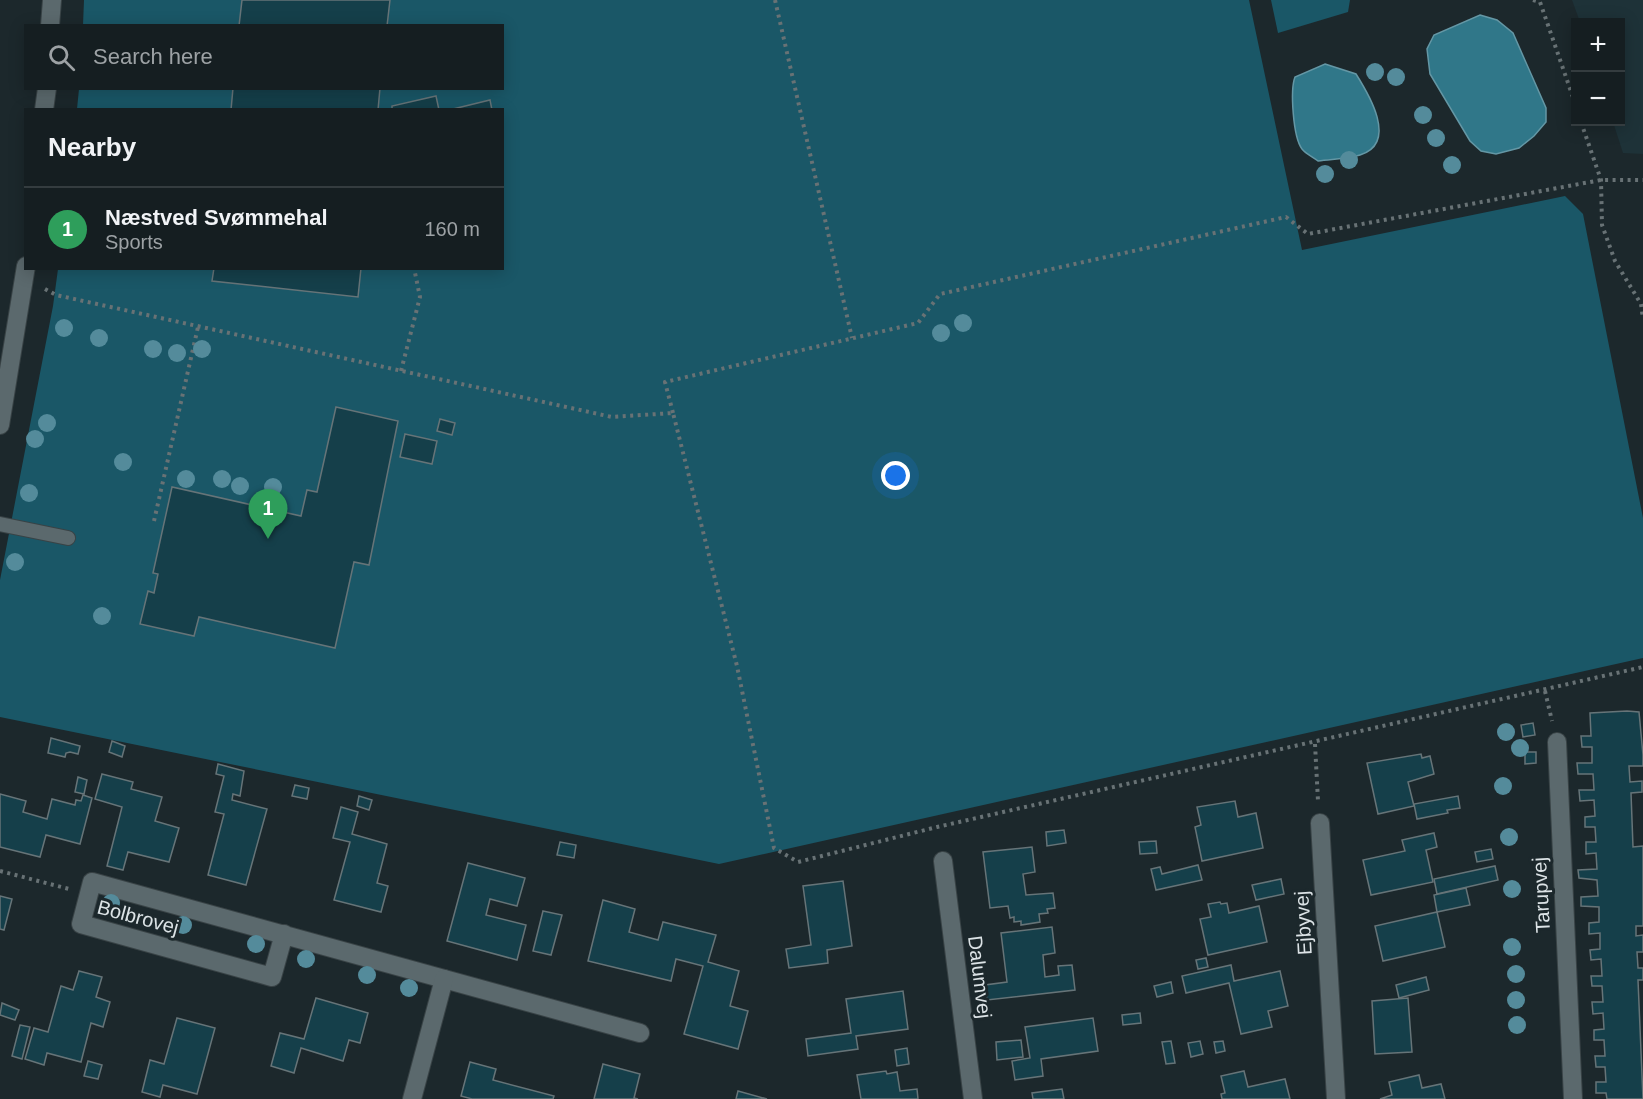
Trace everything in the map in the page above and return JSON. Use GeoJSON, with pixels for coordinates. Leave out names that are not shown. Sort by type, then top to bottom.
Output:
{"type":"FeatureCollection","features":[{"type":"Feature","properties":{"kind":"street"},"geometry":{"type":"LineString","coordinates":[[50,24],[52,0]]}},
{"type":"Feature","properties":{"kind":"street"},"geometry":{"type":"LineString","coordinates":[[44,108],[46,90]]}},
{"type":"Feature","properties":{"kind":"street"},"geometry":{"type":"LineString","coordinates":[[0,425],[25,272]]}},
{"type":"Feature","properties":{"kind":"street","name":"Tarupvej"},"geometry":{"type":"LineString","coordinates":[[1557,742],[1573,1099]]}},
{"type":"Feature","properties":{"kind":"street","name":"Ejbyvej"},"geometry":{"type":"LineString","coordinates":[[1320,823],[1336,1099]]}},
{"type":"Feature","properties":{"kind":"street","name":"Dalumvej"},"geometry":{"type":"LineString","coordinates":[[943,861],[973,1099]]}},
{"type":"Feature","properties":{"kind":"street","name":"Bolbrovej"},"geometry":{"type":"LineString","coordinates":[[284,934],[272,977],[81,924],[92,882],[284,934],[640,1033]]}},
{"type":"Feature","properties":{"kind":"street"},"geometry":{"type":"LineString","coordinates":[[412,1099],[444,979]]}},
{"type":"Feature","properties":{"kind":"lane"},"geometry":{"type":"LineString","coordinates":[[0,524],[68,538]]}},
{"type":"Feature","properties":{"kind":"path"},"geometry":{"type":"LineString","coordinates":[[775,0],[852,338]]}},
{"type":"Feature","properties":{"kind":"path"},"geometry":{"type":"LineString","coordinates":[[1533,0],[1540,3],[1571,94]]}},
{"type":"Feature","properties":{"kind":"path"},"geometry":{"type":"LineString","coordinates":[[1582,126],[1601,180],[1602,225],[1615,261],[1641,304],[1643,319]]}},
{"type":"Feature","properties":{"kind":"path"},"geometry":{"type":"LineString","coordinates":[[1643,180],[1601,180],[1308,234],[1286,217],[940,294],[918,323],[665,382],[737,666],[774,848],[798,862],[937,828],[1315,744],[1643,667]]}},
{"type":"Feature","properties":{"kind":"path"},"geometry":{"type":"LineString","coordinates":[[401,371],[420,297],[414,270]]}},
{"type":"Feature","properties":{"kind":"path"},"geometry":{"type":"LineString","coordinates":[[25,272],[56,295],[198,327],[612,417],[673,413]]}},
{"type":"Feature","properties":{"kind":"path"},"geometry":{"type":"LineString","coordinates":[[154,521],[198,327]]}},
{"type":"Feature","properties":{"kind":"path"},"geometry":{"type":"LineString","coordinates":[[1545,691],[1557,742]]}},
{"type":"Feature","properties":{"kind":"path"},"geometry":{"type":"LineString","coordinates":[[1315,744],[1320,823]]}},
{"type":"Feature","properties":{"kind":"path"},"geometry":{"type":"LineString","coordinates":[[0,871],[89,894]]}},
{"type":"Feature","properties":{"kind":"shaded area"},"geometry":{"type":"Polygon","coordinates":[[[84,0],[1249,0],[1302,250],[1565,196],[1583,214],[1643,518],[1643,658],[719,864],[0,717],[0,580],[53,306],[58,270],[504,270],[504,108],[77,108],[79,90],[504,90],[504,24],[83,24],[84,0]]]}},
{"type":"Feature","properties":{"kind":"shaded area"},"geometry":{"type":"Polygon","coordinates":[[[1271,0],[1350,0],[1348,12],[1278,33],[1271,0]]]}},
{"type":"Feature","properties":{"kind":"shaded area"},"geometry":{"type":"Polygon","coordinates":[[[1572,0],[1643,0],[1643,154],[1623,153],[1614,126],[1625,126],[1625,18],[1579,18],[1572,0]]]}},
{"type":"Feature","properties":{"kind":"shaded area"},"geometry":{"type":"Polygon","coordinates":[[[1480,15],[1497,20],[1513,33],[1546,108],[1546,122],[1534,136],[1519,148],[1496,154],[1481,151],[1470,141],[1430,74],[1427,49],[1434,35],[1480,15]]]}},
{"type":"Feature","properties":{"kind":"shaded area"},"geometry":{"type":"Polygon","coordinates":[[[1325,64],[1356,74],[1373,105],[1379,129],[1378,140],[1372,149],[1360,155],[1318,161],[1304,151],[1299,143],[1293,113],[1293,83],[1295,77],[1325,64]]]}},
{"type":"Feature","properties":{"kind":"building"},"geometry":{"type":"Polygon","coordinates":[[[242,0],[390,0],[387,24],[239,24],[242,0]]]}},
{"type":"Feature","properties":{"kind":"building"},"geometry":{"type":"Polygon","coordinates":[[[233,90],[380,90],[378,108],[231,108],[233,90]]]}},
{"type":"Feature","properties":{"kind":"building"},"geometry":{"type":"Polygon","coordinates":[[[436,96],[439,108],[392,108],[392,106],[436,96]]]}},
{"type":"Feature","properties":{"kind":"building"},"geometry":{"type":"Polygon","coordinates":[[[490,100],[492,108],[457,108],[490,100]]]}},
{"type":"Feature","properties":{"kind":"building"},"geometry":{"type":"Polygon","coordinates":[[[214,270],[361,270],[358,297],[212,281],[214,270]]]}},
{"type":"Feature","properties":{"kind":"building"},"geometry":{"type":"Polygon","coordinates":[[[336,407],[398,421],[369,565],[354,562],[335,648],[199,617],[194,636],[140,624],[148,591],[154,593],[158,574],[153,573],[172,487],[301,516],[307,490],[317,492],[336,407]]]}},
{"type":"Feature","properties":{"kind":"building"},"geometry":{"type":"Polygon","coordinates":[[[440,419],[455,423],[452,435],[437,431],[440,419]]]}},
{"type":"Feature","properties":{"kind":"building"},"geometry":{"type":"Polygon","coordinates":[[[405,434],[437,441],[432,464],[400,457],[405,434]]]}},
{"type":"Feature","properties":{"kind":"building"},"geometry":{"type":"Polygon","coordinates":[[[1639,712],[1643,755],[1643,766],[1629,766],[1630,782],[1642,781],[1642,792],[1631,793],[1633,847],[1643,846],[1643,926],[1636,926],[1636,936],[1643,935],[1643,952],[1637,952],[1638,968],[1643,968],[1643,980],[1638,980],[1643,1099],[1607,1099],[1606,1093],[1596,1093],[1596,1082],[1606,1082],[1605,1067],[1596,1067],[1595,1056],[1605,1056],[1604,1040],[1594,1040],[1594,1030],[1604,1029],[1603,1013],[1593,1014],[1592,1002],[1603,1002],[1602,986],[1592,986],[1591,976],[1602,976],[1601,959],[1591,960],[1590,950],[1600,949],[1600,933],[1589,934],[1589,923],[1599,922],[1599,907],[1581,906],[1581,897],[1598,896],[1597,880],[1579,878],[1578,870],[1597,869],[1596,853],[1586,854],[1586,842],[1596,842],[1595,827],[1585,827],[1585,817],[1595,816],[1594,800],[1580,801],[1579,790],[1594,790],[1593,774],[1578,774],[1577,763],[1592,763],[1592,747],[1582,747],[1581,736],[1591,736],[1590,713],[1639,712]]]}},
{"type":"Feature","properties":{"kind":"building"},"geometry":{"type":"Polygon","coordinates":[[[1533,723],[1535,735],[1523,737],[1521,725],[1533,723]]]}},
{"type":"Feature","properties":{"kind":"building"},"geometry":{"type":"Polygon","coordinates":[[[51,738],[80,746],[78,754],[70,752],[66,753],[65,757],[48,753],[51,738]]]}},
{"type":"Feature","properties":{"kind":"building"},"geometry":{"type":"Polygon","coordinates":[[[112,741],[125,746],[122,757],[109,752],[112,741]]]}},
{"type":"Feature","properties":{"kind":"building"},"geometry":{"type":"Polygon","coordinates":[[[1525,752],[1536,752],[1536,763],[1525,764],[1525,752]]]}},
{"type":"Feature","properties":{"kind":"building"},"geometry":{"type":"Polygon","coordinates":[[[1421,754],[1422,758],[1430,756],[1434,774],[1408,782],[1414,806],[1378,814],[1367,763],[1421,754]]]}},
{"type":"Feature","properties":{"kind":"building"},"geometry":{"type":"Polygon","coordinates":[[[218,764],[244,771],[240,796],[233,794],[232,800],[267,809],[246,885],[208,875],[224,814],[215,812],[224,776],[216,774],[218,764]]]}},
{"type":"Feature","properties":{"kind":"building"},"geometry":{"type":"Polygon","coordinates":[[[102,774],[133,782],[131,789],[162,797],[155,821],[179,828],[169,862],[128,852],[123,870],[107,866],[122,807],[95,799],[102,774]]]}},
{"type":"Feature","properties":{"kind":"building"},"geometry":{"type":"Polygon","coordinates":[[[78,777],[87,780],[84,794],[75,792],[78,777]]]}},
{"type":"Feature","properties":{"kind":"building"},"geometry":{"type":"Polygon","coordinates":[[[295,785],[309,788],[307,799],[292,796],[295,785]]]}},
{"type":"Feature","properties":{"kind":"building"},"geometry":{"type":"Polygon","coordinates":[[[0,794],[26,801],[23,812],[47,819],[52,799],[75,805],[76,800],[81,801],[83,795],[92,798],[80,844],[46,835],[40,857],[0,847],[0,794]]]}},
{"type":"Feature","properties":{"kind":"building"},"geometry":{"type":"Polygon","coordinates":[[[359,796],[372,800],[369,810],[357,806],[359,796]]]}},
{"type":"Feature","properties":{"kind":"building"},"geometry":{"type":"Polygon","coordinates":[[[1458,796],[1460,808],[1447,810],[1448,813],[1417,819],[1414,804],[1458,796]]]}},
{"type":"Feature","properties":{"kind":"building"},"geometry":{"type":"Polygon","coordinates":[[[1235,801],[1238,817],[1256,813],[1263,848],[1202,861],[1195,827],[1201,825],[1197,807],[1235,801]]]}},
{"type":"Feature","properties":{"kind":"building"},"geometry":{"type":"Polygon","coordinates":[[[341,807],[358,812],[352,834],[387,844],[377,883],[388,886],[381,912],[334,900],[350,842],[333,838],[341,807]]]}},
{"type":"Feature","properties":{"kind":"building"},"geometry":{"type":"Polygon","coordinates":[[[1064,830],[1066,843],[1047,846],[1046,832],[1064,830]]]}},
{"type":"Feature","properties":{"kind":"building"},"geometry":{"type":"Polygon","coordinates":[[[1434,833],[1437,847],[1426,850],[1433,882],[1371,895],[1363,860],[1405,851],[1402,840],[1434,833]]]}},
{"type":"Feature","properties":{"kind":"building"},"geometry":{"type":"Polygon","coordinates":[[[1156,841],[1157,853],[1140,854],[1139,842],[1156,841]]]}},
{"type":"Feature","properties":{"kind":"building"},"geometry":{"type":"Polygon","coordinates":[[[560,842],[576,845],[574,858],[557,855],[560,842]]]}},
{"type":"Feature","properties":{"kind":"building"},"geometry":{"type":"Polygon","coordinates":[[[1032,847],[1035,872],[1023,874],[1026,895],[1053,893],[1055,908],[1047,909],[1048,913],[1039,914],[1040,922],[1021,925],[1021,921],[1014,922],[1014,917],[1010,918],[1008,906],[990,908],[983,852],[1032,847]]]}},
{"type":"Feature","properties":{"kind":"building"},"geometry":{"type":"Polygon","coordinates":[[[1491,849],[1493,859],[1477,862],[1475,852],[1491,849]]]}},
{"type":"Feature","properties":{"kind":"building"},"geometry":{"type":"Polygon","coordinates":[[[468,863],[525,878],[517,906],[490,899],[486,915],[526,925],[517,960],[447,941],[468,863]]]}},
{"type":"Feature","properties":{"kind":"building"},"geometry":{"type":"Polygon","coordinates":[[[1198,865],[1202,880],[1156,890],[1151,869],[1160,867],[1162,874],[1198,865]]]}},
{"type":"Feature","properties":{"kind":"building"},"geometry":{"type":"Polygon","coordinates":[[[1495,866],[1498,880],[1437,894],[1434,879],[1495,866]]]}},
{"type":"Feature","properties":{"kind":"building"},"geometry":{"type":"Polygon","coordinates":[[[1281,879],[1284,894],[1256,900],[1252,885],[1281,879]]]}},
{"type":"Feature","properties":{"kind":"building"},"geometry":{"type":"Polygon","coordinates":[[[843,881],[852,946],[827,950],[828,963],[789,968],[786,949],[811,945],[803,886],[843,881]]]}},
{"type":"Feature","properties":{"kind":"building"},"geometry":{"type":"Polygon","coordinates":[[[1466,888],[1470,905],[1437,912],[1434,895],[1466,888]]]}},
{"type":"Feature","properties":{"kind":"building"},"geometry":{"type":"Polygon","coordinates":[[[0,896],[12,899],[4,930],[0,929],[0,896]]]}},
{"type":"Feature","properties":{"kind":"building"},"geometry":{"type":"Polygon","coordinates":[[[603,900],[635,909],[629,932],[658,940],[663,922],[716,935],[708,962],[739,971],[730,1006],[748,1011],[738,1049],[684,1034],[703,966],[676,959],[671,981],[588,961],[603,900]]]}},
{"type":"Feature","properties":{"kind":"building"},"geometry":{"type":"Polygon","coordinates":[[[1220,902],[1221,904],[1227,903],[1229,913],[1259,906],[1267,942],[1208,955],[1200,919],[1211,917],[1208,904],[1220,902]]]}},
{"type":"Feature","properties":{"kind":"building"},"geometry":{"type":"Polygon","coordinates":[[[543,911],[562,915],[551,955],[533,951],[543,911]]]}},
{"type":"Feature","properties":{"kind":"building"},"geometry":{"type":"Polygon","coordinates":[[[1437,912],[1445,947],[1383,961],[1375,926],[1437,912]]]}},
{"type":"Feature","properties":{"kind":"building"},"geometry":{"type":"Polygon","coordinates":[[[1052,927],[1055,953],[1043,955],[1045,977],[1059,975],[1058,966],[1072,965],[1075,990],[987,1000],[985,985],[1007,982],[1001,933],[1052,927]]]}},
{"type":"Feature","properties":{"kind":"building"},"geometry":{"type":"Polygon","coordinates":[[[1206,958],[1208,967],[1198,969],[1196,960],[1206,958]]]}},
{"type":"Feature","properties":{"kind":"building"},"geometry":{"type":"Polygon","coordinates":[[[1231,965],[1234,981],[1280,971],[1288,1006],[1268,1011],[1272,1027],[1241,1034],[1229,983],[1186,993],[1182,976],[1231,965]]]}},
{"type":"Feature","properties":{"kind":"building"},"geometry":{"type":"Polygon","coordinates":[[[79,971],[102,977],[96,997],[110,1002],[103,1027],[91,1023],[81,1062],[47,1053],[44,1065],[25,1059],[34,1028],[48,1032],[61,986],[73,990],[79,971]]]}},
{"type":"Feature","properties":{"kind":"building"},"geometry":{"type":"Polygon","coordinates":[[[1426,977],[1429,990],[1399,998],[1396,985],[1426,977]]]}},
{"type":"Feature","properties":{"kind":"building"},"geometry":{"type":"Polygon","coordinates":[[[1171,982],[1173,993],[1157,997],[1154,986],[1171,982]]]}},
{"type":"Feature","properties":{"kind":"building"},"geometry":{"type":"Polygon","coordinates":[[[903,991],[908,1029],[856,1036],[858,1049],[808,1056],[806,1039],[851,1033],[846,999],[903,991]]]}},
{"type":"Feature","properties":{"kind":"building"},"geometry":{"type":"Polygon","coordinates":[[[316,998],[368,1013],[360,1043],[349,1040],[343,1061],[301,1048],[294,1073],[271,1066],[280,1033],[304,1039],[316,998]]]}},
{"type":"Feature","properties":{"kind":"building"},"geometry":{"type":"Polygon","coordinates":[[[1408,998],[1412,1052],[1375,1054],[1372,1001],[1408,998]]]}},
{"type":"Feature","properties":{"kind":"building"},"geometry":{"type":"Polygon","coordinates":[[[2,1003],[19,1010],[15,1020],[0,1015],[2,1003]]]}},
{"type":"Feature","properties":{"kind":"building"},"geometry":{"type":"Polygon","coordinates":[[[1140,1013],[1141,1023],[1123,1025],[1122,1015],[1140,1013]]]}},
{"type":"Feature","properties":{"kind":"building"},"geometry":{"type":"Polygon","coordinates":[[[177,1018],[215,1028],[197,1094],[163,1085],[160,1097],[142,1092],[150,1060],[164,1064],[177,1018]]]}},
{"type":"Feature","properties":{"kind":"building"},"geometry":{"type":"Polygon","coordinates":[[[1093,1018],[1098,1051],[1041,1059],[1043,1076],[1015,1080],[1012,1061],[1030,1058],[1025,1027],[1093,1018]]]}},
{"type":"Feature","properties":{"kind":"building"},"geometry":{"type":"Polygon","coordinates":[[[20,1025],[30,1027],[22,1059],[12,1056],[20,1025]]]}},
{"type":"Feature","properties":{"kind":"building"},"geometry":{"type":"Polygon","coordinates":[[[1021,1040],[1023,1057],[997,1060],[996,1042],[1021,1040]]]}},
{"type":"Feature","properties":{"kind":"building"},"geometry":{"type":"Polygon","coordinates":[[[1171,1041],[1175,1063],[1166,1064],[1162,1042],[1171,1041]]]}},
{"type":"Feature","properties":{"kind":"building"},"geometry":{"type":"Polygon","coordinates":[[[1200,1041],[1203,1054],[1191,1057],[1188,1043],[1200,1041]]]}},
{"type":"Feature","properties":{"kind":"building"},"geometry":{"type":"Polygon","coordinates":[[[1223,1041],[1225,1051],[1216,1053],[1214,1042],[1223,1041]]]}},
{"type":"Feature","properties":{"kind":"building"},"geometry":{"type":"Polygon","coordinates":[[[907,1048],[909,1064],[897,1066],[895,1050],[907,1048]]]}},
{"type":"Feature","properties":{"kind":"building"},"geometry":{"type":"Polygon","coordinates":[[[88,1061],[102,1065],[98,1079],[84,1076],[88,1061]]]}},
{"type":"Feature","properties":{"kind":"building"},"geometry":{"type":"Polygon","coordinates":[[[470,1062],[496,1069],[493,1080],[554,1096],[553,1099],[472,1099],[461,1096],[470,1062]]]}},
{"type":"Feature","properties":{"kind":"building"},"geometry":{"type":"Polygon","coordinates":[[[603,1064],[640,1074],[634,1098],[638,1099],[594,1099],[603,1064]]]}},
{"type":"Feature","properties":{"kind":"building"},"geometry":{"type":"Polygon","coordinates":[[[886,1071],[887,1074],[897,1072],[900,1091],[917,1089],[918,1099],[861,1099],[857,1075],[886,1071]]]}},
{"type":"Feature","properties":{"kind":"building"},"geometry":{"type":"Polygon","coordinates":[[[1244,1071],[1248,1087],[1285,1079],[1290,1099],[1222,1099],[1221,1094],[1225,1093],[1221,1076],[1244,1071]]]}},
{"type":"Feature","properties":{"kind":"building"},"geometry":{"type":"Polygon","coordinates":[[[1419,1075],[1422,1088],[1441,1084],[1445,1099],[1380,1099],[1392,1095],[1389,1082],[1419,1075]]]}},
{"type":"Feature","properties":{"kind":"building"},"geometry":{"type":"Polygon","coordinates":[[[1062,1089],[1064,1099],[1033,1099],[1032,1093],[1062,1089]]]}},
{"type":"Feature","properties":{"kind":"building"},"geometry":{"type":"Polygon","coordinates":[[[738,1091],[767,1099],[736,1099],[738,1091]]]}},
{"type":"Feature","properties":{"kind":"place","name":"Næstved Svømmehal"},"geometry":{"type":"Point","coordinates":[268,539]}}]}
